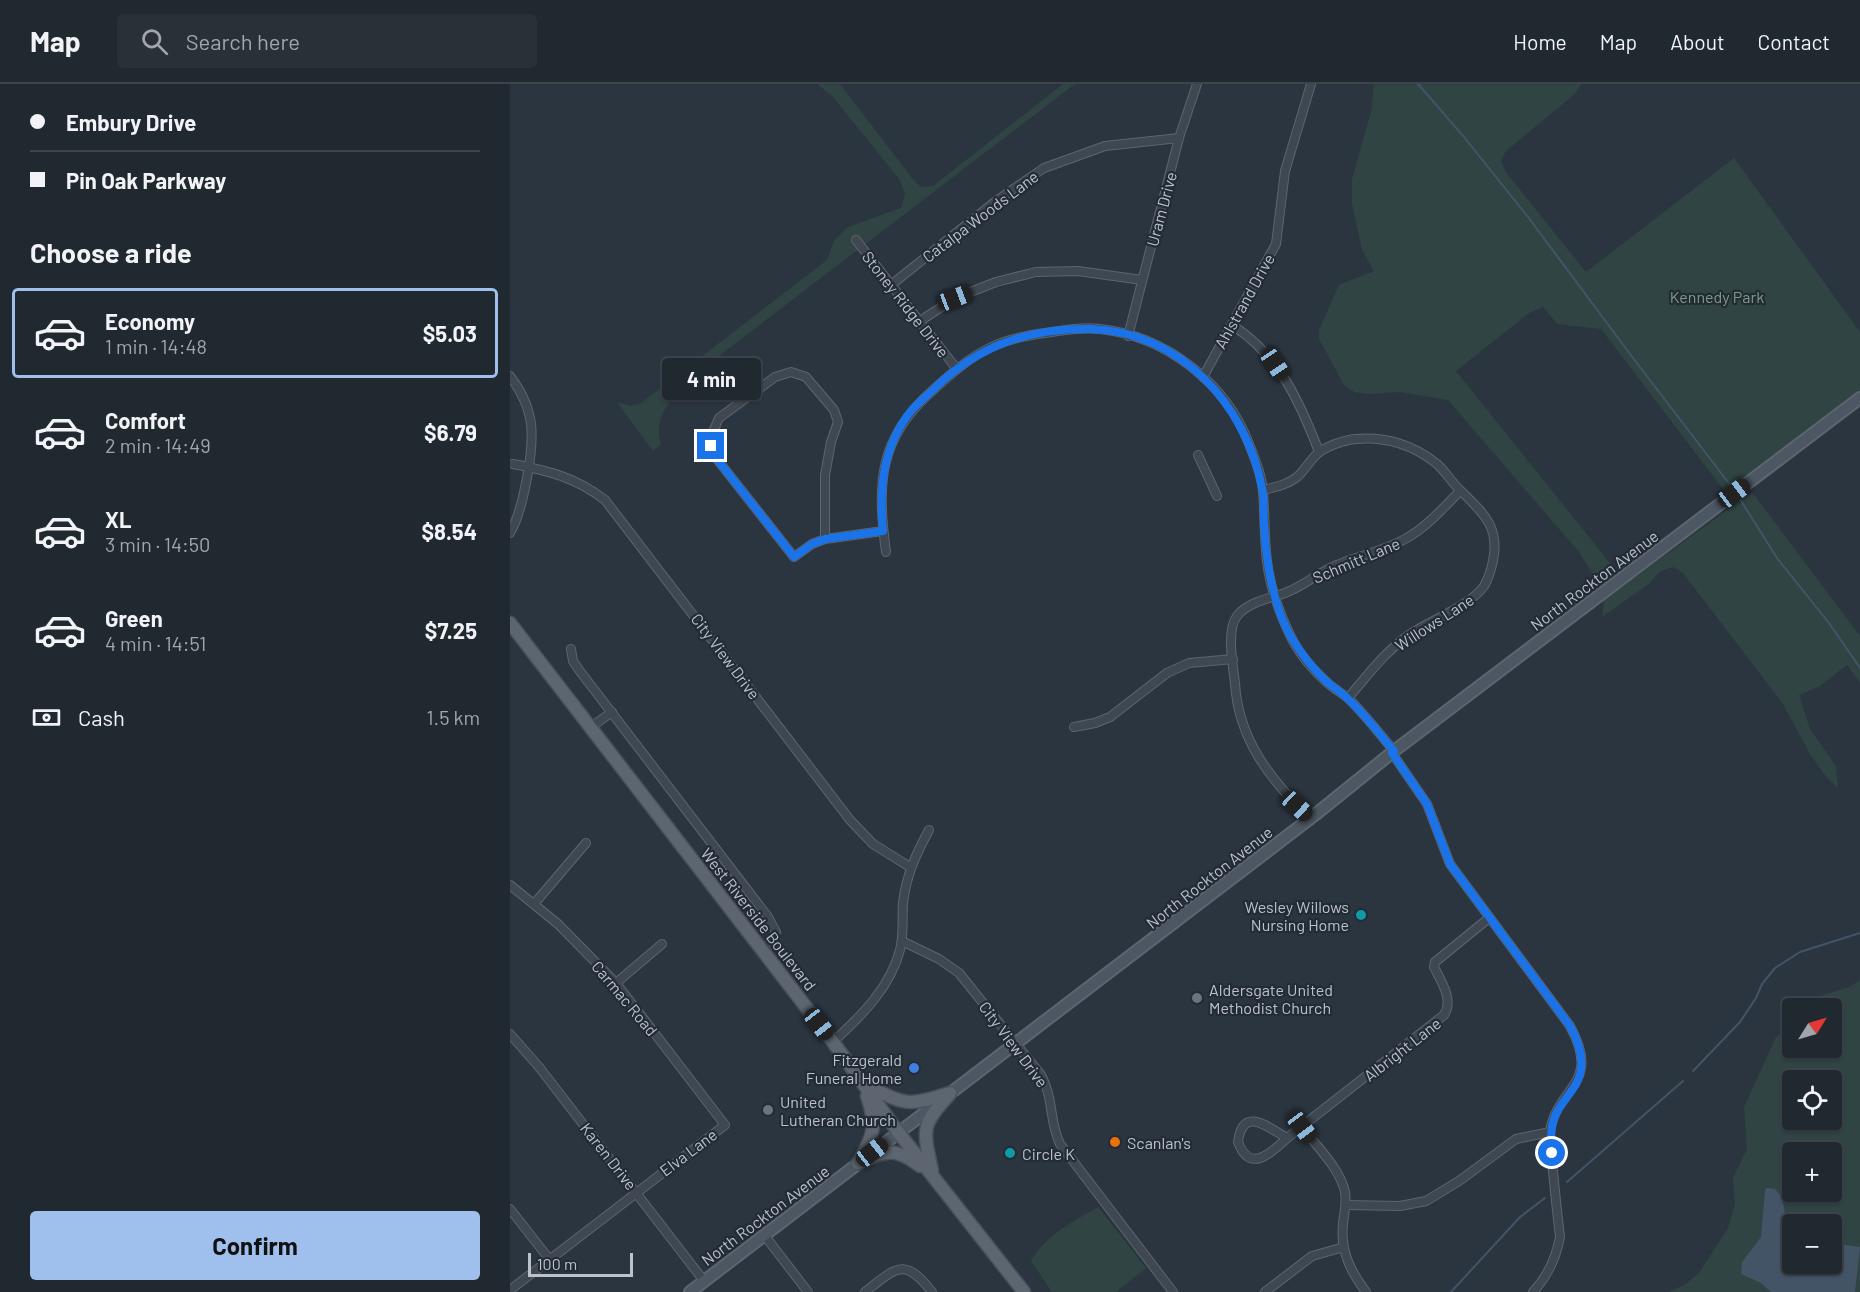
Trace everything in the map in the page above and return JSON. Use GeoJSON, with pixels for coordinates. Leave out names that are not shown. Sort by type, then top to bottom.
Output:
{"type":"FeatureCollection","features":[{"type":"Feature","properties":{"kind":"main road","name":"West Riverside Boulevard"},"geometry":{"type":"LineString","coordinates":[[510,623],[833,1042],[898,1132],[1024,1292]]}},
{"type":"Feature","properties":{"kind":"main road"},"geometry":{"type":"LineString","coordinates":[[863,1084],[892,1099],[909,1103],[918,1103],[951,1093]]}},
{"type":"Feature","properties":{"kind":"main road"},"geometry":{"type":"LineString","coordinates":[[858,1163],[873,1135],[874,1124],[873,1112],[863,1084]]}},
{"type":"Feature","properties":{"kind":"main road"},"geometry":{"type":"LineString","coordinates":[[933,1175],[926,1128],[932,1113],[951,1093]]}},
{"type":"Feature","properties":{"kind":"main road"},"geometry":{"type":"LineString","coordinates":[[858,1163],[884,1152],[893,1151],[933,1175]]}},
{"type":"Feature","properties":{"kind":"street","name":"Uram Drive"},"geometry":{"type":"LineString","coordinates":[[1128,336],[1179,138],[1197,84]]}},
{"type":"Feature","properties":{"kind":"street","name":"Ahlstrand Drive"},"geometry":{"type":"LineString","coordinates":[[1203,377],[1276,244],[1285,171],[1311,84]]}},
{"type":"Feature","properties":{"kind":"street","name":"Catalpa Woods Lane"},"geometry":{"type":"LineString","coordinates":[[891,285],[996,201],[1044,168],[1105,146],[1179,138]]}},
{"type":"Feature","properties":{"kind":"street","name":"Stoney Ridge Drive"},"geometry":{"type":"LineString","coordinates":[[856,240],[956,368]]}},
{"type":"Feature","properties":{"kind":"street"},"geometry":{"type":"LineString","coordinates":[[920,321],[955,298],[996,282],[1036,272],[1078,271],[1142,280]]}},
{"type":"Feature","properties":{"kind":"street"},"geometry":{"type":"LineString","coordinates":[[1232,325],[1247,335],[1275,364],[1294,392],[1319,452]]}},
{"type":"Feature","properties":{"kind":"street"},"geometry":{"type":"LineString","coordinates":[[886,552],[881,485],[885,464],[895,435],[911,411],[956,368],[996,345],[1032,335],[1101,329],[1144,340],[1169,352],[1212,384],[1239,422],[1258,468],[1263,490],[1267,561],[1274,596],[1291,636],[1309,663],[1329,684],[1348,698],[1393,752],[1427,804],[1450,864],[1570,1026],[1580,1048],[1581,1071],[1576,1084],[1555,1116],[1550,1132],[1560,1237],[1551,1268],[1533,1292]]}},
{"type":"Feature","properties":{"kind":"street"},"geometry":{"type":"LineString","coordinates":[[825,539],[825,475],[831,442],[838,422],[834,410],[806,377],[791,372],[775,377],[718,418],[712,434],[711,446],[716,458],[794,557],[812,544],[825,539],[883,531]]}},
{"type":"Feature","properties":{"kind":"street"},"geometry":{"type":"LineString","coordinates":[[510,376],[522,394],[531,421],[532,438],[519,515],[510,533]]}},
{"type":"Feature","properties":{"kind":"street","name":"North Rockton Avenue"},"geometry":{"type":"LineString","coordinates":[[690,1292],[898,1132],[1016,1045],[1393,752],[1860,398]]}},
{"type":"Feature","properties":{"kind":"street","name":"Willows Lane"},"geometry":{"type":"LineString","coordinates":[[1263,490],[1284,484],[1297,477],[1319,452],[1340,443],[1356,439],[1389,439],[1418,451],[1437,464],[1490,523],[1496,540],[1490,577],[1473,599],[1411,634],[1387,652],[1348,698]]}},
{"type":"Feature","properties":{"kind":"street"},"geometry":{"type":"LineString","coordinates":[[1198,455],[1217,496]]}},
{"type":"Feature","properties":{"kind":"street","name":"City View Drive"},"geometry":{"type":"LineString","coordinates":[[513,464],[556,473],[577,482],[591,490],[614,510],[850,820],[873,844],[910,867]]}},
{"type":"Feature","properties":{"kind":"street","name":"Schmitt Lane"},"geometry":{"type":"LineString","coordinates":[[1233,658],[1231,632],[1236,617],[1244,609],[1287,592],[1337,565],[1377,552],[1406,538],[1420,530],[1460,491]]}},
{"type":"Feature","properties":{"kind":"street"},"geometry":{"type":"LineString","coordinates":[[571,649],[573,661],[579,670],[772,923],[775,935],[764,953]]}},
{"type":"Feature","properties":{"kind":"street"},"geometry":{"type":"LineString","coordinates":[[1074,727],[1110,717],[1167,674],[1188,663],[1233,658],[1236,705],[1248,739],[1284,793],[1310,818]]}},
{"type":"Feature","properties":{"kind":"street"},"geometry":{"type":"LineString","coordinates":[[591,727],[612,712]]}},
{"type":"Feature","properties":{"kind":"street"},"geometry":{"type":"LineString","coordinates":[[833,1042],[879,995],[889,977],[902,942],[903,901],[910,867],[929,830]]}},
{"type":"Feature","properties":{"kind":"street"},"geometry":{"type":"LineString","coordinates":[[534,904],[586,843]]}},
{"type":"Feature","properties":{"kind":"street","name":"Carmac Road"},"geometry":{"type":"LineString","coordinates":[[510,885],[574,940],[616,983],[724,1125]]}},
{"type":"Feature","properties":{"kind":"street","name":"Albright Lane"},"geometry":{"type":"LineString","coordinates":[[1287,1138],[1269,1126],[1253,1122],[1246,1124],[1238,1142],[1245,1155],[1252,1158],[1271,1153],[1444,1015],[1449,1006],[1448,1000],[1434,967],[1435,962],[1489,918]]}},
{"type":"Feature","properties":{"kind":"street","name":"City View Drive"},"geometry":{"type":"LineString","coordinates":[[902,942],[939,959],[959,973],[1041,1076],[1048,1088],[1055,1134],[1068,1157],[1173,1292]]}},
{"type":"Feature","properties":{"kind":"street"},"geometry":{"type":"LineString","coordinates":[[616,983],[662,945]]}},
{"type":"Feature","properties":{"kind":"street","name":"Karen Drive"},"geometry":{"type":"LineString","coordinates":[[510,1034],[539,1067],[704,1281]]}},
{"type":"Feature","properties":{"kind":"street","name":"Elva Lane"},"geometry":{"type":"LineString","coordinates":[[510,1290],[724,1125]]}},
{"type":"Feature","properties":{"kind":"street"},"geometry":{"type":"LineString","coordinates":[[1302,1127],[1342,1183],[1346,1205],[1342,1236],[1344,1247],[1354,1276],[1366,1292]]}},
{"type":"Feature","properties":{"kind":"street"},"geometry":{"type":"LineString","coordinates":[[1346,1205],[1400,1206],[1426,1201],[1459,1181],[1516,1139],[1550,1132]]}},
{"type":"Feature","properties":{"kind":"street"},"geometry":{"type":"LineString","coordinates":[[510,1209],[550,1260]]}},
{"type":"Feature","properties":{"kind":"street"},"geometry":{"type":"LineString","coordinates":[[765,1236],[808,1292]]}},
{"type":"Feature","properties":{"kind":"street"},"geometry":{"type":"LineString","coordinates":[[1265,1292],[1312,1256],[1344,1247]]}},
{"type":"Feature","properties":{"kind":"street"},"geometry":{"type":"LineString","coordinates":[[865,1292],[891,1272],[904,1270],[916,1273],[932,1292]]}},
{"type":"Feature","properties":{"kind":"green space"},"geometry":{"type":"Polygon","coordinates":[[[817,84],[840,84],[921,187],[933,186],[1063,84],[1075,84],[694,375],[673,397],[662,415],[659,434],[661,444],[653,451],[617,402],[630,406],[641,403],[827,260],[834,241],[848,227],[901,208],[905,194],[899,179],[833,97],[817,84]]]}},
{"type":"Feature","properties":{"kind":"green space","name":"Kennedy Park"},"geometry":{"type":"Polygon","coordinates":[[[1374,84],[1581,84],[1575,94],[1506,151],[1501,160],[1505,171],[1586,272],[1734,158],[1860,332],[1860,393],[1726,493],[1601,329],[1557,324],[1543,307],[1529,313],[1456,371],[1618,573],[1573,606],[1567,600],[1595,578],[1579,552],[1448,400],[1400,392],[1368,394],[1354,392],[1344,385],[1319,339],[1319,330],[1339,285],[1374,271],[1362,250],[1352,204],[1352,179],[1371,112],[1374,84]]]}},
{"type":"Feature","properties":{"kind":"green space"},"geometry":{"type":"Polygon","coordinates":[[[1752,492],[1860,636],[1860,683],[1847,665],[1820,686],[1799,695],[1810,729],[1836,766],[1838,788],[1811,756],[1783,704],[1683,573],[1673,567],[1659,572],[1650,583],[1602,617],[1604,600],[1752,492]]]}},
{"type":"Feature","properties":{"kind":"green space"},"geometry":{"type":"Polygon","coordinates":[[[1860,980],[1860,1292],[1669,1292],[1686,1284],[1699,1273],[1728,1228],[1735,1204],[1733,1178],[1747,1149],[1744,1107],[1775,1039],[1782,1030],[1782,1058],[1842,1058],[1842,998],[1817,997],[1849,987],[1860,980]]]}},
{"type":"Feature","properties":{"kind":"green space"},"geometry":{"type":"Polygon","coordinates":[[[1098,1207],[1146,1268],[1116,1292],[1052,1292],[1031,1261],[1052,1236],[1098,1207]]]}},
{"type":"Feature","properties":{"kind":"water"},"geometry":{"type":"Polygon","coordinates":[[[1775,1189],[1781,1196],[1784,1207],[1782,1274],[1842,1274],[1842,1244],[1860,1247],[1855,1292],[1771,1292],[1761,1283],[1741,1274],[1742,1262],[1761,1237],[1765,1190],[1775,1189]]]}},
{"type":"Feature","properties":{"kind":"waterway"},"geometry":{"type":"LineString","coordinates":[[1418,84],[1528,217],[1731,486]]}},
{"type":"Feature","properties":{"kind":"waterway"},"geometry":{"type":"LineString","coordinates":[[1738,496],[1777,558],[1829,623],[1860,668]]}},
{"type":"Feature","properties":{"kind":"waterway"},"geometry":{"type":"LineString","coordinates":[[1693,1071],[1740,1022],[1756,998],[1762,984],[1775,968],[1800,952],[1860,933]]}},
{"type":"Feature","properties":{"kind":"waterway"},"geometry":{"type":"LineString","coordinates":[[1567,1182],[1683,1081]]}},
{"type":"Feature","properties":{"kind":"waterway"},"geometry":{"type":"LineString","coordinates":[[1451,1292],[1520,1217],[1545,1198]]}},
{"type":"Feature","properties":{"kind":"place","name":"Wesley Willows Nursing Home"},"geometry":{"type":"Point","coordinates":[1361,915]}},
{"type":"Feature","properties":{"kind":"place","name":"Aldersgate United Methodist Church"},"geometry":{"type":"Point","coordinates":[1197,998]}},
{"type":"Feature","properties":{"kind":"place","name":"Fitzgerald Funeral Home"},"geometry":{"type":"Point","coordinates":[914,1068]}},
{"type":"Feature","properties":{"kind":"place","name":"United Lutheran Church"},"geometry":{"type":"Point","coordinates":[768,1110]}},
{"type":"Feature","properties":{"kind":"place","name":"Scanlan's"},"geometry":{"type":"Point","coordinates":[1115,1142]}},
{"type":"Feature","properties":{"kind":"place","name":"Circle K"},"geometry":{"type":"Point","coordinates":[1010,1153]}},
{"type":"Feature","properties":{"kind":"route"},"geometry":{"type":"LineString","coordinates":[[711,446],[716,458],[736,485],[794,557],[812,544],[825,539],[883,531],[881,485],[885,464],[895,435],[911,411],[956,368],[996,345],[1012,339],[1060,330],[1101,329],[1144,340],[1169,352],[1212,384],[1239,422],[1258,468],[1263,490],[1267,561],[1274,596],[1291,636],[1309,663],[1329,684],[1348,698],[1394,751],[1392,753],[1427,804],[1450,864],[1576,1037],[1582,1061],[1581,1071],[1576,1084],[1555,1116],[1550,1132],[1552,1153]]}}]}
